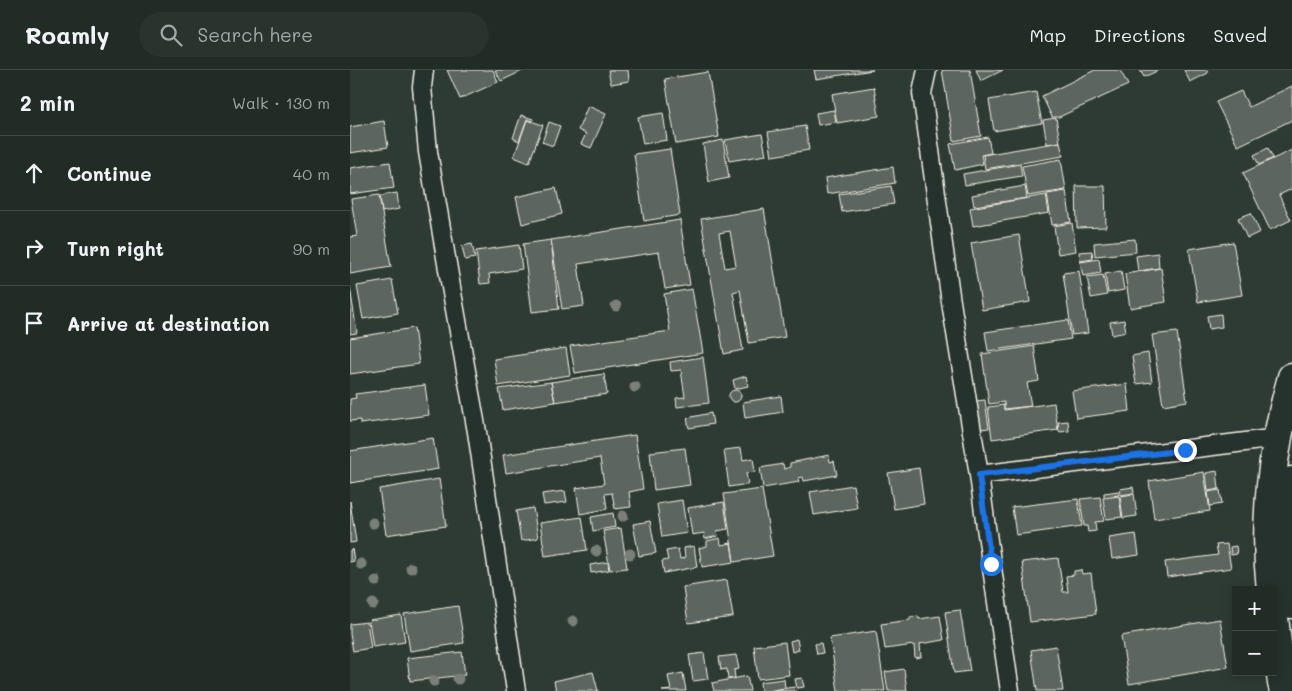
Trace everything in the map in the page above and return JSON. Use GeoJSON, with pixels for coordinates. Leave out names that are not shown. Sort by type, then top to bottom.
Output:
{"type":"FeatureCollection","features":[{"type":"Feature","properties":{"kind":"highway"},"geometry":{"type":"LineString","coordinates":[[1270,586],[1268,530],[1271,488],[1278,438],[1292,377]]}},
{"type":"Feature","properties":{"kind":"highway"},"geometry":{"type":"LineString","coordinates":[[1292,481],[1288,541],[1292,604]]}},
{"type":"Feature","properties":{"kind":"highway"},"geometry":{"type":"LineString","coordinates":[[1276,631],[1284,691]]}},
{"type":"Feature","properties":{"kind":"street"},"geometry":{"type":"LineString","coordinates":[[424,70],[422,87],[428,152],[477,432],[516,691]]}},
{"type":"Feature","properties":{"kind":"street"},"geometry":{"type":"LineString","coordinates":[[927,70],[922,93],[951,302],[979,475],[1010,691]]}},
{"type":"Feature","properties":{"kind":"street"},"geometry":{"type":"LineString","coordinates":[[979,475],[1278,438]]}},
{"type":"Feature","properties":{"kind":"building"},"geometry":{"type":"Polygon","coordinates":[[[447,70],[493,70],[498,82],[460,99],[447,70]]]}},
{"type":"Feature","properties":{"kind":"building"},"geometry":{"type":"Polygon","coordinates":[[[495,70],[524,70],[501,81],[495,70]]]}},
{"type":"Feature","properties":{"kind":"building"},"geometry":{"type":"Polygon","coordinates":[[[608,70],[628,70],[629,81],[611,84],[608,70]]]}},
{"type":"Feature","properties":{"kind":"building"},"geometry":{"type":"Polygon","coordinates":[[[814,70],[873,70],[816,79],[814,70]]]}},
{"type":"Feature","properties":{"kind":"building"},"geometry":{"type":"Polygon","coordinates":[[[942,70],[970,70],[981,136],[954,141],[942,70]]]}},
{"type":"Feature","properties":{"kind":"building"},"geometry":{"type":"Polygon","coordinates":[[[976,70],[1003,70],[981,81],[976,70]]]}},
{"type":"Feature","properties":{"kind":"building"},"geometry":{"type":"Polygon","coordinates":[[[1095,70],[1120,70],[1128,85],[1059,117],[1052,117],[1042,96],[1095,70]]]}},
{"type":"Feature","properties":{"kind":"building"},"geometry":{"type":"Polygon","coordinates":[[[1140,70],[1159,70],[1144,77],[1140,70]]]}},
{"type":"Feature","properties":{"kind":"building"},"geometry":{"type":"Polygon","coordinates":[[[1184,70],[1207,70],[1208,73],[1190,82],[1184,70]]]}},
{"type":"Feature","properties":{"kind":"building"},"geometry":{"type":"Polygon","coordinates":[[[708,72],[719,137],[676,144],[665,79],[708,72]]]}},
{"type":"Feature","properties":{"kind":"building"},"geometry":{"type":"Polygon","coordinates":[[[1292,86],[1292,120],[1238,146],[1216,102],[1241,91],[1249,107],[1292,86]]]}},
{"type":"Feature","properties":{"kind":"building"},"geometry":{"type":"Polygon","coordinates":[[[874,87],[879,116],[837,123],[832,94],[874,87]]]}},
{"type":"Feature","properties":{"kind":"building"},"geometry":{"type":"Polygon","coordinates":[[[1036,92],[1042,123],[994,131],[989,100],[1036,92]]]}},
{"type":"Feature","properties":{"kind":"building"},"geometry":{"type":"Polygon","coordinates":[[[588,106],[606,114],[591,148],[581,144],[586,134],[578,130],[588,106]]]}},
{"type":"Feature","properties":{"kind":"building"},"geometry":{"type":"Polygon","coordinates":[[[834,110],[836,122],[818,125],[816,113],[834,110]]]}},
{"type":"Feature","properties":{"kind":"building"},"geometry":{"type":"Polygon","coordinates":[[[663,113],[667,140],[643,144],[638,117],[663,113]]]}},
{"type":"Feature","properties":{"kind":"building"},"geometry":{"type":"Polygon","coordinates":[[[521,115],[533,119],[533,121],[527,119],[519,141],[513,138],[521,115]]]}},
{"type":"Feature","properties":{"kind":"building"},"geometry":{"type":"Polygon","coordinates":[[[1056,118],[1060,142],[1047,144],[1043,120],[1056,118]]]}},
{"type":"Feature","properties":{"kind":"building"},"geometry":{"type":"Polygon","coordinates":[[[527,120],[543,125],[529,163],[514,157],[527,120]]]}},
{"type":"Feature","properties":{"kind":"building"},"geometry":{"type":"Polygon","coordinates":[[[384,121],[388,147],[350,153],[350,127],[384,121]]]}},
{"type":"Feature","properties":{"kind":"building"},"geometry":{"type":"Polygon","coordinates":[[[549,122],[560,126],[553,146],[542,142],[549,122]]]}},
{"type":"Feature","properties":{"kind":"building"},"geometry":{"type":"Polygon","coordinates":[[[805,126],[809,150],[772,156],[768,132],[805,126]]]}},
{"type":"Feature","properties":{"kind":"building"},"geometry":{"type":"Polygon","coordinates":[[[762,134],[766,155],[729,161],[725,140],[762,134]]]}},
{"type":"Feature","properties":{"kind":"building"},"geometry":{"type":"Polygon","coordinates":[[[988,137],[991,153],[981,155],[983,164],[955,170],[950,144],[988,137]]]}},
{"type":"Feature","properties":{"kind":"building"},"geometry":{"type":"Polygon","coordinates":[[[723,140],[729,178],[709,182],[703,144],[723,140]]]}},
{"type":"Feature","properties":{"kind":"building"},"geometry":{"type":"Polygon","coordinates":[[[1060,142],[1063,156],[985,169],[983,155],[1060,142]]]}},
{"type":"Feature","properties":{"kind":"building"},"geometry":{"type":"Polygon","coordinates":[[[1268,148],[1273,158],[1259,165],[1254,155],[1268,148]]]}},
{"type":"Feature","properties":{"kind":"building"},"geometry":{"type":"Polygon","coordinates":[[[670,149],[680,215],[644,221],[634,154],[670,149]]]}},
{"type":"Feature","properties":{"kind":"building"},"geometry":{"type":"Polygon","coordinates":[[[1292,150],[1292,189],[1279,195],[1291,220],[1270,230],[1243,173],[1292,150]]]}},
{"type":"Feature","properties":{"kind":"building"},"geometry":{"type":"Polygon","coordinates":[[[1061,159],[1066,190],[1028,196],[1022,166],[1061,159]]]}},
{"type":"Feature","properties":{"kind":"building"},"geometry":{"type":"Polygon","coordinates":[[[390,162],[394,188],[350,194],[350,168],[390,162]]]}},
{"type":"Feature","properties":{"kind":"building"},"geometry":{"type":"Polygon","coordinates":[[[1020,164],[1022,176],[965,185],[963,174],[1020,164]]]}},
{"type":"Feature","properties":{"kind":"building"},"geometry":{"type":"Polygon","coordinates":[[[893,167],[895,183],[827,194],[825,178],[893,167]]]}},
{"type":"Feature","properties":{"kind":"building"},"geometry":{"type":"Polygon","coordinates":[[[891,186],[894,204],[842,212],[839,194],[891,186]]]}},
{"type":"Feature","properties":{"kind":"building"},"geometry":{"type":"Polygon","coordinates":[[[1025,186],[1027,198],[974,206],[972,195],[1025,186]]]}},
{"type":"Feature","properties":{"kind":"building"},"geometry":{"type":"Polygon","coordinates":[[[1076,186],[1105,186],[1106,227],[1077,228],[1076,186]]]}},
{"type":"Feature","properties":{"kind":"building"},"geometry":{"type":"Polygon","coordinates":[[[556,188],[562,214],[522,224],[516,197],[556,188]]]}},
{"type":"Feature","properties":{"kind":"building"},"geometry":{"type":"Polygon","coordinates":[[[1066,191],[1071,222],[1052,225],[1047,194],[1066,191]]]}},
{"type":"Feature","properties":{"kind":"building"},"geometry":{"type":"Polygon","coordinates":[[[397,193],[399,209],[382,212],[380,196],[397,193]]]}},
{"type":"Feature","properties":{"kind":"building"},"geometry":{"type":"Polygon","coordinates":[[[379,195],[391,267],[350,274],[350,237],[357,236],[351,199],[379,195]]]}},
{"type":"Feature","properties":{"kind":"building"},"geometry":{"type":"Polygon","coordinates":[[[1046,195],[1049,213],[973,226],[970,208],[1046,195]]]}},
{"type":"Feature","properties":{"kind":"building"},"geometry":{"type":"Polygon","coordinates":[[[764,209],[785,337],[749,343],[740,290],[733,292],[743,350],[724,354],[701,219],[764,209]],[[730,231],[719,233],[725,268],[736,266],[730,231]]]}},
{"type":"Feature","properties":{"kind":"building"},"geometry":{"type":"Polygon","coordinates":[[[1251,213],[1260,232],[1247,238],[1238,218],[1251,213]]]}},
{"type":"Feature","properties":{"kind":"building"},"geometry":{"type":"Polygon","coordinates":[[[680,220],[690,285],[665,289],[659,252],[578,264],[584,306],[562,309],[551,240],[680,220]]]}},
{"type":"Feature","properties":{"kind":"building"},"geometry":{"type":"Polygon","coordinates":[[[1072,223],[1076,251],[1058,254],[1054,226],[1072,223]]]}},
{"type":"Feature","properties":{"kind":"building"},"geometry":{"type":"Polygon","coordinates":[[[1019,235],[1030,302],[982,310],[971,243],[1019,235]]]}},
{"type":"Feature","properties":{"kind":"building"},"geometry":{"type":"Polygon","coordinates":[[[1135,239],[1136,252],[1095,256],[1094,243],[1135,239]]]}},
{"type":"Feature","properties":{"kind":"building"},"geometry":{"type":"Polygon","coordinates":[[[551,240],[559,309],[532,312],[523,244],[551,240]]]}},
{"type":"Feature","properties":{"kind":"building"},"geometry":{"type":"Polygon","coordinates":[[[1233,242],[1242,295],[1198,302],[1189,249],[1233,242]]]}},
{"type":"Feature","properties":{"kind":"building"},"geometry":{"type":"Polygon","coordinates":[[[472,244],[475,258],[465,260],[462,246],[472,244]]]}},
{"type":"Feature","properties":{"kind":"building"},"geometry":{"type":"Polygon","coordinates":[[[519,245],[522,269],[489,274],[490,283],[480,284],[476,251],[519,245]]]}},
{"type":"Feature","properties":{"kind":"building"},"geometry":{"type":"Polygon","coordinates":[[[1092,251],[1093,259],[1080,261],[1079,252],[1092,251]]]}},
{"type":"Feature","properties":{"kind":"building"},"geometry":{"type":"Polygon","coordinates":[[[1158,253],[1159,268],[1138,271],[1136,256],[1158,253]]]}},
{"type":"Feature","properties":{"kind":"building"},"geometry":{"type":"Polygon","coordinates":[[[1099,259],[1101,273],[1083,276],[1080,262],[1099,259]]]}},
{"type":"Feature","properties":{"kind":"building"},"geometry":{"type":"Polygon","coordinates":[[[1161,268],[1166,302],[1130,308],[1125,274],[1161,268]]]}},
{"type":"Feature","properties":{"kind":"building"},"geometry":{"type":"Polygon","coordinates":[[[1079,271],[1088,333],[1072,335],[1063,273],[1079,271]]]}},
{"type":"Feature","properties":{"kind":"building"},"geometry":{"type":"Polygon","coordinates":[[[1121,271],[1124,290],[1108,293],[1105,274],[1121,271]]]}},
{"type":"Feature","properties":{"kind":"building"},"geometry":{"type":"Polygon","coordinates":[[[1103,275],[1107,295],[1091,298],[1087,277],[1103,275]]]}},
{"type":"Feature","properties":{"kind":"building"},"geometry":{"type":"Polygon","coordinates":[[[392,280],[398,313],[363,319],[357,286],[392,280]]]}},
{"type":"Feature","properties":{"kind":"building"},"geometry":{"type":"Polygon","coordinates":[[[350,287],[357,333],[350,334],[350,287]]]}},
{"type":"Feature","properties":{"kind":"building"},"geometry":{"type":"Polygon","coordinates":[[[692,289],[703,353],[575,373],[570,346],[670,331],[664,294],[692,289]]]}},
{"type":"Feature","properties":{"kind":"building"},"geometry":{"type":"Polygon","coordinates":[[[1221,314],[1222,327],[1209,329],[1207,316],[1221,314]]]}},
{"type":"Feature","properties":{"kind":"building"},"geometry":{"type":"Polygon","coordinates":[[[1068,320],[1071,339],[988,351],[985,332],[1068,320]]]}},
{"type":"Feature","properties":{"kind":"building"},"geometry":{"type":"Polygon","coordinates":[[[1124,320],[1126,332],[1112,335],[1110,322],[1124,320]]]}},
{"type":"Feature","properties":{"kind":"building"},"geometry":{"type":"Polygon","coordinates":[[[414,328],[419,364],[350,374],[350,338],[414,328]]]}},
{"type":"Feature","properties":{"kind":"building"},"geometry":{"type":"Polygon","coordinates":[[[1177,332],[1187,401],[1163,405],[1152,335],[1177,332]]]}},
{"type":"Feature","properties":{"kind":"building"},"geometry":{"type":"Polygon","coordinates":[[[1034,346],[1039,381],[1027,383],[1031,406],[1004,409],[1004,402],[989,404],[982,354],[1034,346]]]}},
{"type":"Feature","properties":{"kind":"building"},"geometry":{"type":"Polygon","coordinates":[[[566,348],[570,375],[498,386],[494,359],[566,348]]]}},
{"type":"Feature","properties":{"kind":"building"},"geometry":{"type":"Polygon","coordinates":[[[1148,353],[1152,382],[1136,384],[1132,356],[1148,353]]]}},
{"type":"Feature","properties":{"kind":"building"},"geometry":{"type":"Polygon","coordinates":[[[703,357],[709,403],[677,407],[676,398],[685,397],[681,370],[671,371],[670,362],[703,357]]]}},
{"type":"Feature","properties":{"kind":"building"},"geometry":{"type":"Polygon","coordinates":[[[604,374],[607,394],[555,402],[551,382],[604,374]]]}},
{"type":"Feature","properties":{"kind":"building"},"geometry":{"type":"Polygon","coordinates":[[[746,376],[748,386],[735,389],[733,380],[746,376]]]}},
{"type":"Feature","properties":{"kind":"building"},"geometry":{"type":"Polygon","coordinates":[[[551,382],[555,402],[503,410],[499,389],[551,382]]]}},
{"type":"Feature","properties":{"kind":"building"},"geometry":{"type":"Polygon","coordinates":[[[1127,384],[1130,411],[1076,418],[1072,391],[1127,384]]]}},
{"type":"Feature","properties":{"kind":"building"},"geometry":{"type":"Polygon","coordinates":[[[425,385],[429,415],[360,424],[360,420],[350,421],[350,399],[356,398],[355,394],[425,385]]]}},
{"type":"Feature","properties":{"kind":"building"},"geometry":{"type":"Polygon","coordinates":[[[737,390],[740,391],[740,401],[733,402],[730,401],[729,394],[730,391],[737,390]]]}},
{"type":"Feature","properties":{"kind":"building"},"geometry":{"type":"Polygon","coordinates":[[[781,396],[783,412],[745,418],[743,402],[781,396]]]}},
{"type":"Feature","properties":{"kind":"building"},"geometry":{"type":"Polygon","coordinates":[[[985,400],[989,428],[980,429],[976,401],[985,400]]]}},
{"type":"Feature","properties":{"kind":"building"},"geometry":{"type":"Polygon","coordinates":[[[1054,403],[1058,430],[992,439],[988,407],[1004,405],[1004,410],[1054,403]]]}},
{"type":"Feature","properties":{"kind":"building"},"geometry":{"type":"Polygon","coordinates":[[[711,413],[713,424],[689,428],[687,418],[711,413]]]}},
{"type":"Feature","properties":{"kind":"building"},"geometry":{"type":"Polygon","coordinates":[[[1068,421],[1069,431],[1059,432],[1058,422],[1068,421]]]}},
{"type":"Feature","properties":{"kind":"building"},"geometry":{"type":"Polygon","coordinates":[[[635,435],[643,489],[629,492],[631,507],[615,509],[612,493],[605,494],[607,509],[580,514],[576,488],[604,484],[600,458],[506,473],[503,455],[635,435]]]}},
{"type":"Feature","properties":{"kind":"building"},"geometry":{"type":"Polygon","coordinates":[[[433,438],[438,469],[350,483],[350,451],[433,438]]]}},
{"type":"Feature","properties":{"kind":"building"},"geometry":{"type":"Polygon","coordinates":[[[685,448],[690,485],[654,490],[650,452],[685,448]]]}},
{"type":"Feature","properties":{"kind":"building"},"geometry":{"type":"Polygon","coordinates":[[[741,448],[743,460],[753,458],[755,472],[746,473],[748,484],[729,487],[724,450],[741,448]]]}},
{"type":"Feature","properties":{"kind":"building"},"geometry":{"type":"Polygon","coordinates":[[[829,455],[830,462],[834,461],[837,475],[804,481],[803,477],[798,478],[799,482],[763,488],[760,468],[783,464],[784,469],[790,467],[790,463],[829,455]]]}},
{"type":"Feature","properties":{"kind":"building"},"geometry":{"type":"Polygon","coordinates":[[[919,468],[924,504],[894,509],[888,473],[919,468]]]}},
{"type":"Feature","properties":{"kind":"building"},"geometry":{"type":"Polygon","coordinates":[[[1217,471],[1219,489],[1208,491],[1206,473],[1217,471]]]}},
{"type":"Feature","properties":{"kind":"building"},"geometry":{"type":"Polygon","coordinates":[[[1204,472],[1210,511],[1154,519],[1149,481],[1204,472]]]}},
{"type":"Feature","properties":{"kind":"building"},"geometry":{"type":"Polygon","coordinates":[[[439,479],[446,526],[386,535],[379,489],[439,479]]]}},
{"type":"Feature","properties":{"kind":"building"},"geometry":{"type":"Polygon","coordinates":[[[853,485],[857,508],[814,515],[810,492],[853,485]]]}},
{"type":"Feature","properties":{"kind":"building"},"geometry":{"type":"Polygon","coordinates":[[[1133,487],[1134,493],[1121,495],[1120,489],[1133,487]]]}},
{"type":"Feature","properties":{"kind":"building"},"geometry":{"type":"Polygon","coordinates":[[[762,489],[773,556],[734,562],[724,494],[762,489]]]}},
{"type":"Feature","properties":{"kind":"building"},"geometry":{"type":"Polygon","coordinates":[[[1220,490],[1222,504],[1210,506],[1208,492],[1220,490]]]}},
{"type":"Feature","properties":{"kind":"building"},"geometry":{"type":"Polygon","coordinates":[[[565,491],[567,502],[544,505],[542,494],[565,491]]]}},
{"type":"Feature","properties":{"kind":"building"},"geometry":{"type":"Polygon","coordinates":[[[1119,491],[1119,495],[1104,497],[1104,493],[1119,491]]]}},
{"type":"Feature","properties":{"kind":"building"},"geometry":{"type":"Polygon","coordinates":[[[1134,494],[1137,516],[1123,518],[1120,496],[1134,494]]]}},
{"type":"Feature","properties":{"kind":"building"},"geometry":{"type":"Polygon","coordinates":[[[1119,496],[1122,517],[1106,519],[1103,498],[1119,496]]]}},
{"type":"Feature","properties":{"kind":"building"},"geometry":{"type":"Polygon","coordinates":[[[1100,497],[1104,521],[1095,522],[1096,531],[1088,532],[1087,526],[1084,526],[1080,499],[1100,497]]]}},
{"type":"Feature","properties":{"kind":"building"},"geometry":{"type":"Polygon","coordinates":[[[1078,499],[1082,526],[1016,535],[1012,507],[1078,499]]]}},
{"type":"Feature","properties":{"kind":"building"},"geometry":{"type":"Polygon","coordinates":[[[682,500],[687,533],[662,537],[657,504],[682,500]]]}},
{"type":"Feature","properties":{"kind":"building"},"geometry":{"type":"Polygon","coordinates":[[[350,501],[356,542],[350,543],[350,501]]]}},
{"type":"Feature","properties":{"kind":"building"},"geometry":{"type":"Polygon","coordinates":[[[724,502],[728,529],[717,531],[718,536],[705,539],[704,533],[692,535],[688,508],[724,502]]]}},
{"type":"Feature","properties":{"kind":"building"},"geometry":{"type":"Polygon","coordinates":[[[533,508],[538,538],[521,541],[516,511],[533,508]]]}},
{"type":"Feature","properties":{"kind":"building"},"geometry":{"type":"Polygon","coordinates":[[[613,513],[615,527],[593,531],[591,517],[613,513]]]}},
{"type":"Feature","properties":{"kind":"building"},"geometry":{"type":"Polygon","coordinates":[[[582,517],[587,550],[545,556],[540,523],[582,517]]]}},
{"type":"Feature","properties":{"kind":"building"},"geometry":{"type":"Polygon","coordinates":[[[650,521],[656,553],[639,556],[633,524],[650,521]]]}},
{"type":"Feature","properties":{"kind":"building"},"geometry":{"type":"Polygon","coordinates":[[[621,528],[627,568],[610,570],[603,531],[621,528]]]}},
{"type":"Feature","properties":{"kind":"building"},"geometry":{"type":"Polygon","coordinates":[[[1136,534],[1139,555],[1112,559],[1109,538],[1136,534]]]}},
{"type":"Feature","properties":{"kind":"building"},"geometry":{"type":"Polygon","coordinates":[[[720,538],[721,545],[731,543],[734,562],[702,567],[699,548],[707,546],[707,541],[720,538]]]}},
{"type":"Feature","properties":{"kind":"building"},"geometry":{"type":"Polygon","coordinates":[[[1227,544],[1231,568],[1167,577],[1165,562],[1218,555],[1216,545],[1227,544]]]}},
{"type":"Feature","properties":{"kind":"building"},"geometry":{"type":"Polygon","coordinates":[[[694,546],[697,567],[664,573],[662,561],[668,560],[666,551],[678,549],[680,559],[685,558],[684,548],[694,546]]]}},
{"type":"Feature","properties":{"kind":"building"},"geometry":{"type":"Polygon","coordinates":[[[1236,546],[1237,554],[1231,555],[1230,547],[1236,546]]]}},
{"type":"Feature","properties":{"kind":"building"},"geometry":{"type":"Polygon","coordinates":[[[352,549],[354,561],[350,562],[350,550],[352,549]]]}},
{"type":"Feature","properties":{"kind":"building"},"geometry":{"type":"Polygon","coordinates":[[[1058,558],[1063,592],[1068,592],[1066,576],[1074,575],[1074,571],[1081,570],[1082,574],[1091,573],[1096,614],[1030,622],[1022,562],[1058,558]]]}},
{"type":"Feature","properties":{"kind":"building"},"geometry":{"type":"Polygon","coordinates":[[[608,562],[609,570],[591,573],[590,565],[608,562]]]}},
{"type":"Feature","properties":{"kind":"building"},"geometry":{"type":"Polygon","coordinates":[[[727,580],[733,617],[688,623],[683,587],[727,580]]]}},
{"type":"Feature","properties":{"kind":"building"},"geometry":{"type":"Polygon","coordinates":[[[458,606],[464,643],[410,651],[404,614],[458,606]]]}},
{"type":"Feature","properties":{"kind":"building"},"geometry":{"type":"Polygon","coordinates":[[[960,610],[970,671],[954,673],[945,612],[960,610]]]}},
{"type":"Feature","properties":{"kind":"building"},"geometry":{"type":"Polygon","coordinates":[[[401,615],[405,642],[373,647],[369,620],[401,615]]]}},
{"type":"Feature","properties":{"kind":"building"},"geometry":{"type":"Polygon","coordinates":[[[918,616],[919,619],[940,616],[944,640],[920,644],[921,657],[915,658],[914,645],[885,649],[881,624],[910,620],[910,617],[918,616]]]}},
{"type":"Feature","properties":{"kind":"building"},"geometry":{"type":"Polygon","coordinates":[[[1220,619],[1228,667],[1129,684],[1121,636],[1220,619]]]}},
{"type":"Feature","properties":{"kind":"building"},"geometry":{"type":"Polygon","coordinates":[[[367,622],[371,648],[353,651],[350,624],[367,622]]]}},
{"type":"Feature","properties":{"kind":"building"},"geometry":{"type":"Polygon","coordinates":[[[876,631],[885,691],[838,691],[830,638],[876,631]]]}},
{"type":"Feature","properties":{"kind":"building"},"geometry":{"type":"Polygon","coordinates":[[[797,639],[799,650],[792,652],[790,641],[797,639]]]}},
{"type":"Feature","properties":{"kind":"building"},"geometry":{"type":"Polygon","coordinates":[[[785,642],[789,675],[758,679],[754,646],[785,642]]]}},
{"type":"Feature","properties":{"kind":"building"},"geometry":{"type":"Polygon","coordinates":[[[821,643],[823,653],[817,654],[815,644],[821,643]]]}},
{"type":"Feature","properties":{"kind":"building"},"geometry":{"type":"Polygon","coordinates":[[[1056,646],[1063,691],[1037,691],[1031,650],[1056,646]]]}},
{"type":"Feature","properties":{"kind":"building"},"geometry":{"type":"Polygon","coordinates":[[[462,652],[465,675],[410,681],[407,658],[462,652]]]}},
{"type":"Feature","properties":{"kind":"building"},"geometry":{"type":"Polygon","coordinates":[[[704,653],[708,679],[693,681],[689,655],[704,653]]]}},
{"type":"Feature","properties":{"kind":"building"},"geometry":{"type":"Polygon","coordinates":[[[736,655],[739,669],[734,670],[735,678],[728,679],[727,669],[721,670],[719,657],[736,655]]]}},
{"type":"Feature","properties":{"kind":"building"},"geometry":{"type":"Polygon","coordinates":[[[904,669],[907,691],[888,691],[885,672],[904,669]]]}},
{"type":"Feature","properties":{"kind":"building"},"geometry":{"type":"Polygon","coordinates":[[[593,672],[598,691],[556,691],[554,681],[593,672]]]}},
{"type":"Feature","properties":{"kind":"building"},"geometry":{"type":"Polygon","coordinates":[[[683,673],[686,691],[662,691],[671,690],[668,676],[683,673]]]}},
{"type":"Feature","properties":{"kind":"building"},"geometry":{"type":"Polygon","coordinates":[[[747,676],[750,691],[714,691],[712,683],[747,676]]]}},
{"type":"Feature","properties":{"kind":"building"},"geometry":{"type":"Polygon","coordinates":[[[802,678],[804,687],[797,688],[795,679],[802,678]]]}},
{"type":"Feature","properties":{"kind":"building"},"geometry":{"type":"Polygon","coordinates":[[[784,679],[785,688],[761,691],[760,682],[784,679]]]}},
{"type":"Feature","properties":{"kind":"building"},"geometry":{"type":"Polygon","coordinates":[[[794,687],[795,691],[775,691],[775,690],[794,687]]]}},
{"type":"Feature","properties":{"kind":"route"},"geometry":{"type":"LineString","coordinates":[[991,564],[979,475],[1185,450]]}}]}
